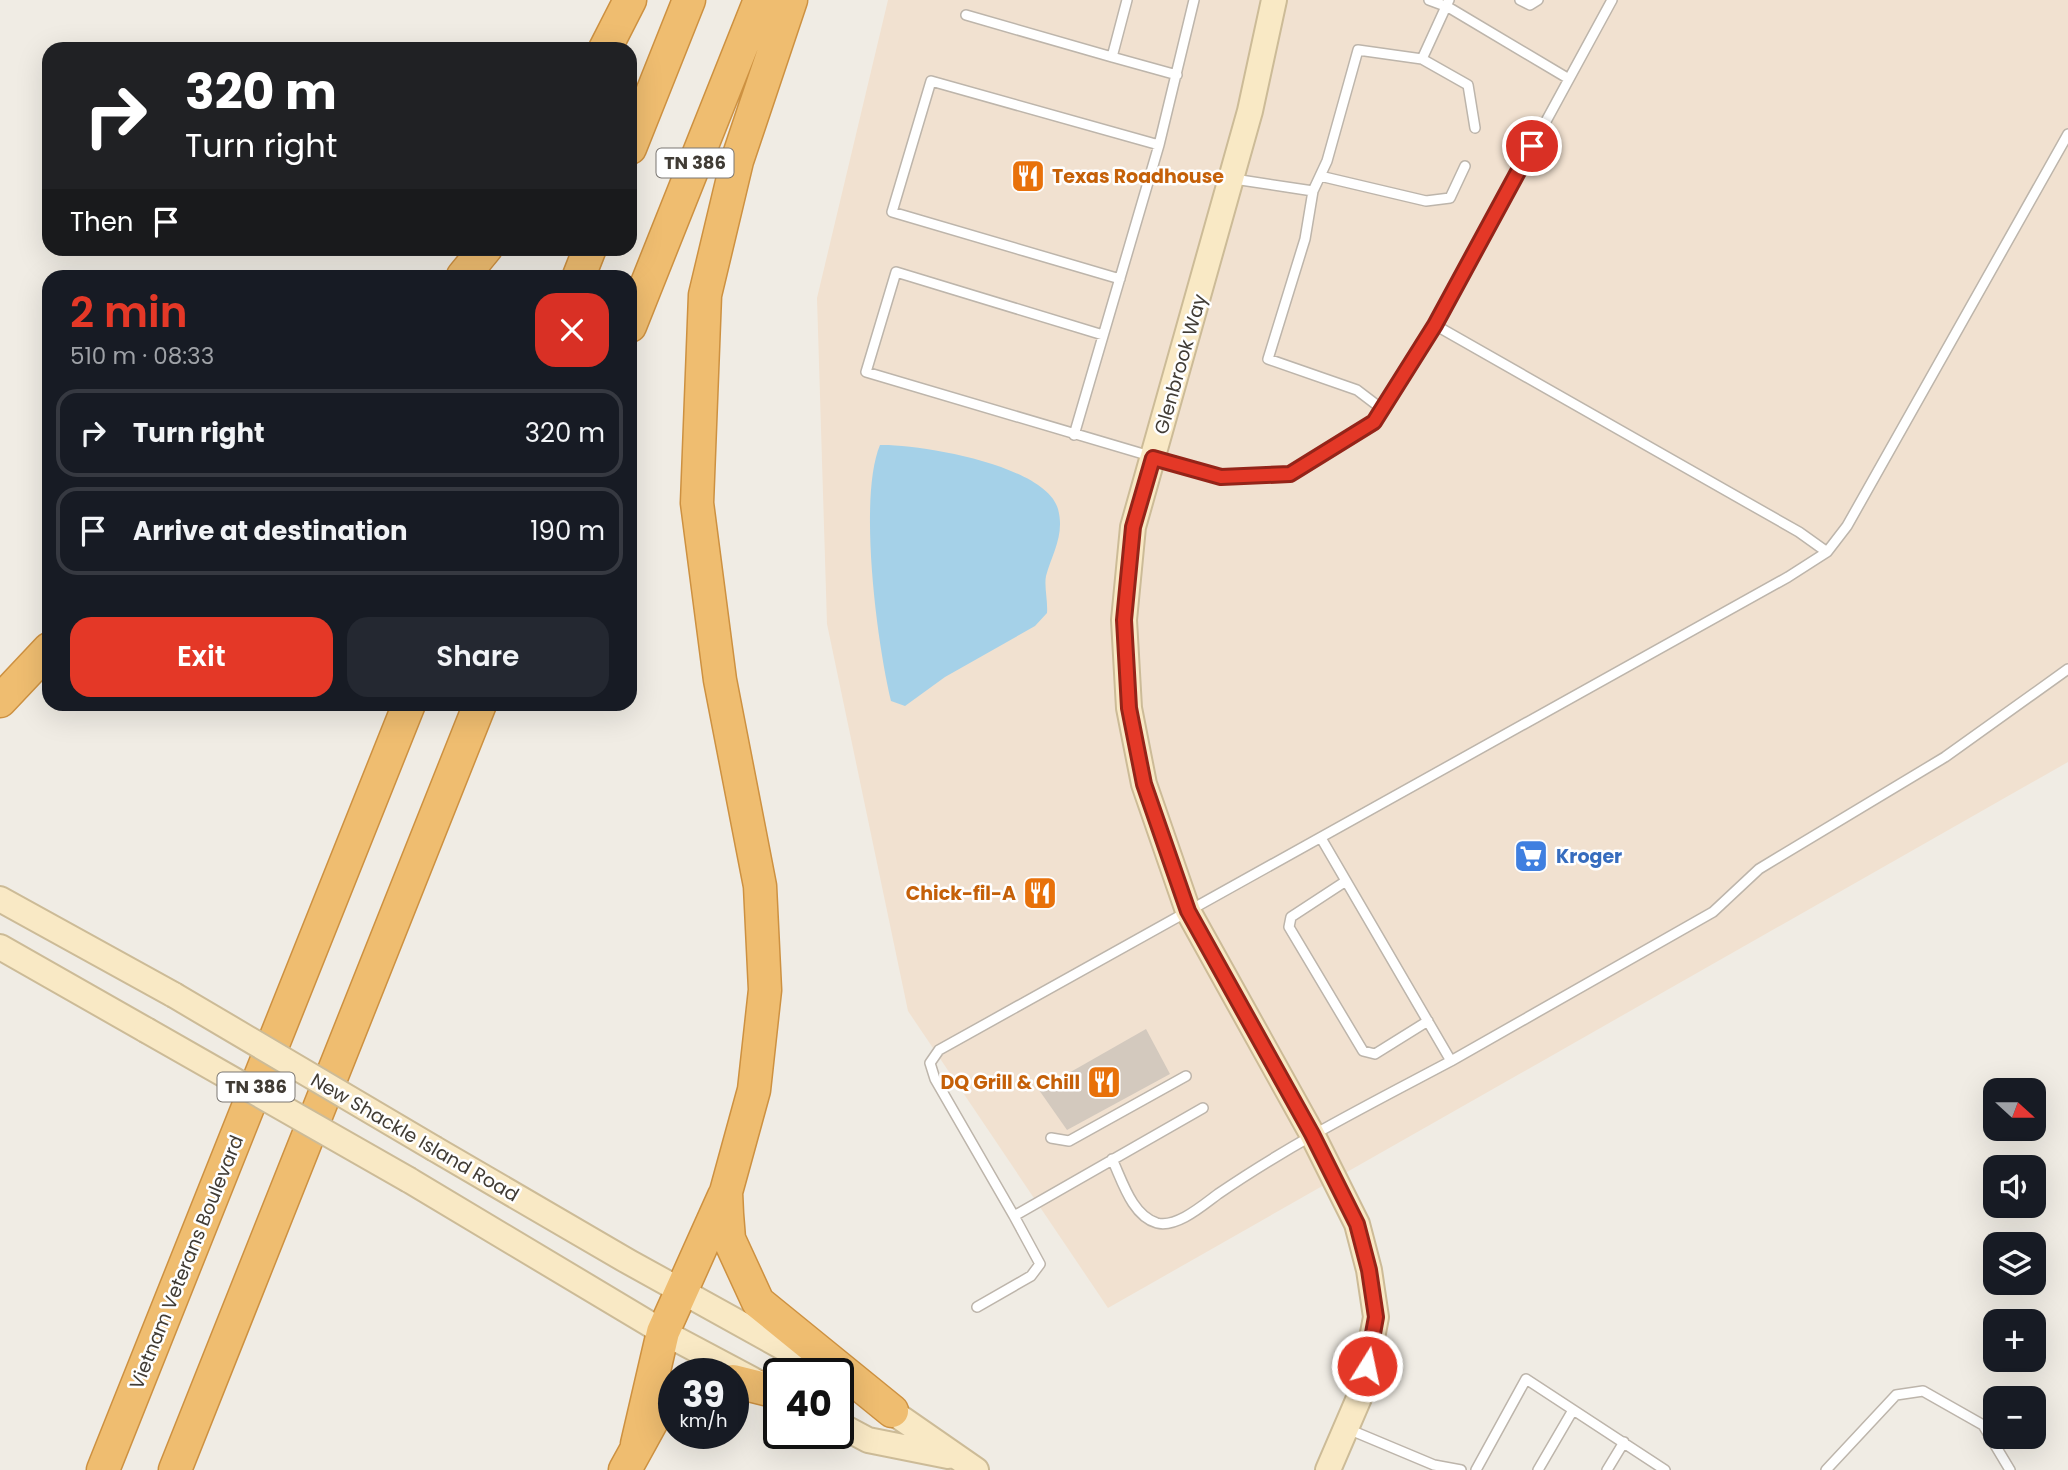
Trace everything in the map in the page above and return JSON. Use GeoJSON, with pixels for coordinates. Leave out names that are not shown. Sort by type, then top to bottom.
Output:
{"type":"FeatureCollection","features":[{"type":"Feature","properties":{"kind":"highway"},"geometry":{"type":"LineString","coordinates":[[609,42],[630,0]]}},
{"type":"Feature","properties":{"kind":"highway","name":"TN 386"},"geometry":{"type":"LineString","coordinates":[[637,130],[689,0]]}},
{"type":"Feature","properties":{"kind":"highway","name":"TN 386"},"geometry":{"type":"LineString","coordinates":[[637,308],[760,0]]}},
{"type":"Feature","properties":{"kind":"highway"},"geometry":{"type":"LineString","coordinates":[[631,1457],[663,1332],[726,1192],[754,1090],[765,990],[760,886],[720,680],[697,503],[705,295],[737,161],[791,0]]}},
{"type":"Feature","properties":{"kind":"highway"},"geometry":{"type":"LineString","coordinates":[[468,270],[479,256]]}},
{"type":"Feature","properties":{"kind":"highway"},"geometry":{"type":"LineString","coordinates":[[0,701],[42,654]]}},
{"type":"Feature","properties":{"kind":"highway","name":"Vietnam Veterans Boulevard"},"geometry":{"type":"LineString","coordinates":[[103,1470],[406,711]]}},
{"type":"Feature","properties":{"kind":"highway","name":"TN 386"},"geometry":{"type":"LineString","coordinates":[[175,1470],[477,711]]}},
{"type":"Feature","properties":{"kind":"highway"},"geometry":{"type":"LineString","coordinates":[[726,1192],[729,1239],[758,1301],[892,1411]]}},
{"type":"Feature","properties":{"kind":"highway"},"geometry":{"type":"LineString","coordinates":[[631,1457],[658,1415]]}},
{"type":"Feature","properties":{"kind":"main road","name":"Glenbrook Way"},"geometry":{"type":"LineString","coordinates":[[1274,0],[1231,178],[1133,527],[1124,620],[1129,708],[1144,784],[1188,911],[1312,1134],[1357,1224],[1369,1270],[1376,1317],[1362,1391],[1328,1470]]}},
{"type":"Feature","properties":{"kind":"main road","name":"New Shackle Island Road"},"geometry":{"type":"LineString","coordinates":[[0,899],[174,995],[629,1262],[802,1358]]}},
{"type":"Feature","properties":{"kind":"main road"},"geometry":{"type":"LineString","coordinates":[[0,947],[409,1180],[663,1332],[763,1386]]}},
{"type":"Feature","properties":{"kind":"main road"},"geometry":{"type":"LineString","coordinates":[[854,1388],[892,1411],[966,1464]]}},
{"type":"Feature","properties":{"kind":"main road"},"geometry":{"type":"LineString","coordinates":[[854,1432],[869,1440],[966,1464]]}},
{"type":"Feature","properties":{"kind":"lane"},"geometry":{"type":"LineString","coordinates":[[1112,57],[1127,0]]}},
{"type":"Feature","properties":{"kind":"lane"},"geometry":{"type":"LineString","coordinates":[[1074,435],[1159,145],[1194,0]]}},
{"type":"Feature","properties":{"kind":"lane"},"geometry":{"type":"LineString","coordinates":[[1429,0],[1449,3],[1569,79]]}},
{"type":"Feature","properties":{"kind":"lane"},"geometry":{"type":"LineString","coordinates":[[1520,0],[1530,5],[1538,0]]}},
{"type":"Feature","properties":{"kind":"lane"},"geometry":{"type":"LineString","coordinates":[[1103,335],[896,272],[866,372],[1221,477],[1290,474],[1374,422],[1435,325],[1612,0]]}},
{"type":"Feature","properties":{"kind":"lane"},"geometry":{"type":"LineString","coordinates":[[1422,59],[1449,3]]}},
{"type":"Feature","properties":{"kind":"lane"},"geometry":{"type":"LineString","coordinates":[[966,15],[1177,75]]}},
{"type":"Feature","properties":{"kind":"lane"},"geometry":{"type":"LineString","coordinates":[[1382,409],[1357,390],[1268,359],[1305,239],[1313,191],[1320,176],[1358,50],[1422,59],[1468,85],[1475,128]]}},
{"type":"Feature","properties":{"kind":"lane"},"geometry":{"type":"LineString","coordinates":[[1120,279],[891,212],[931,81],[1159,145]]}},
{"type":"Feature","properties":{"kind":"lane"},"geometry":{"type":"LineString","coordinates":[[977,1307],[1031,1276],[1040,1264],[935,1079],[930,1063],[939,1050],[1788,577],[1827,552],[1847,526],[2068,134]]}},
{"type":"Feature","properties":{"kind":"lane"},"geometry":{"type":"LineString","coordinates":[[1320,176],[1426,201],[1450,198],[1465,166]]}},
{"type":"Feature","properties":{"kind":"lane"},"geometry":{"type":"LineString","coordinates":[[1231,178],[1313,191]]}},
{"type":"Feature","properties":{"kind":"lane"},"geometry":{"type":"LineString","coordinates":[[1435,325],[1799,532],[1827,552]]}},
{"type":"Feature","properties":{"kind":"lane"},"geometry":{"type":"LineString","coordinates":[[1112,1159],[1140,1214],[1158,1223],[1166,1223],[1194,1211],[1312,1134],[1451,1061],[1713,912],[1759,869],[1945,757],[2068,669]]}},
{"type":"Feature","properties":{"kind":"lane"},"geometry":{"type":"LineString","coordinates":[[1321,838],[1451,1061]]}},
{"type":"Feature","properties":{"kind":"lane"},"geometry":{"type":"LineString","coordinates":[[1346,881],[1291,916],[1289,927],[1363,1051],[1376,1054],[1428,1021]]}},
{"type":"Feature","properties":{"kind":"lane"},"geometry":{"type":"LineString","coordinates":[[1051,1138],[1069,1141],[1186,1076]]}},
{"type":"Feature","properties":{"kind":"lane"},"geometry":{"type":"LineString","coordinates":[[1014,1216],[1203,1108]]}},
{"type":"Feature","properties":{"kind":"lane"},"geometry":{"type":"LineString","coordinates":[[1476,1470],[1526,1379],[1665,1470]]}},
{"type":"Feature","properties":{"kind":"lane"},"geometry":{"type":"LineString","coordinates":[[1826,1470],[1896,1395],[1923,1391],[1983,1425],[2010,1470]]}},
{"type":"Feature","properties":{"kind":"lane"},"geometry":{"type":"LineString","coordinates":[[1538,1470],[1573,1410]]}},
{"type":"Feature","properties":{"kind":"lane"},"geometry":{"type":"LineString","coordinates":[[1347,1428],[1434,1468],[1461,1470]]}},
{"type":"Feature","properties":{"kind":"lane"},"geometry":{"type":"LineString","coordinates":[[1607,1470],[1624,1442]]}},
{"type":"Feature","properties":{"kind":"shaded area"},"geometry":{"type":"Polygon","coordinates":[[[888,0],[2068,0],[2068,762],[1108,1308],[908,1011],[827,624],[817,298],[888,0]]]}},
{"type":"Feature","properties":{"kind":"water"},"geometry":{"type":"Polygon","coordinates":[[[880,445],[950,453],[1007,469],[1031,480],[1049,494],[1060,518],[1059,536],[1046,576],[1047,613],[1035,626],[945,677],[905,706],[891,701],[880,644],[872,571],[870,499],[880,445]]]}},
{"type":"Feature","properties":{"kind":"building","name":"DQ Grill & Chill"},"geometry":{"type":"Polygon","coordinates":[[[1146,1029],[1170,1074],[1067,1130],[1039,1090],[1146,1029]]]}},
{"type":"Feature","properties":{"kind":"place","name":"Texas Roadhouse"},"geometry":{"type":"Point","coordinates":[1028,176]}},
{"type":"Feature","properties":{"kind":"place","name":"Kroger"},"geometry":{"type":"Point","coordinates":[1531,856]}},
{"type":"Feature","properties":{"kind":"place","name":"Chick-fil-A"},"geometry":{"type":"Point","coordinates":[1040,893]}},
{"type":"Feature","properties":{"kind":"place","name":"DQ Grill & Chill"},"geometry":{"type":"Point","coordinates":[1104,1082]}},
{"type":"Feature","properties":{"kind":"route"},"geometry":{"type":"LineString","coordinates":[[1367,1366],[1376,1317],[1369,1270],[1357,1224],[1312,1134],[1188,911],[1144,784],[1129,708],[1124,620],[1133,527],[1153,458],[1221,477],[1290,474],[1374,422],[1435,325],[1532,146]]}}]}
